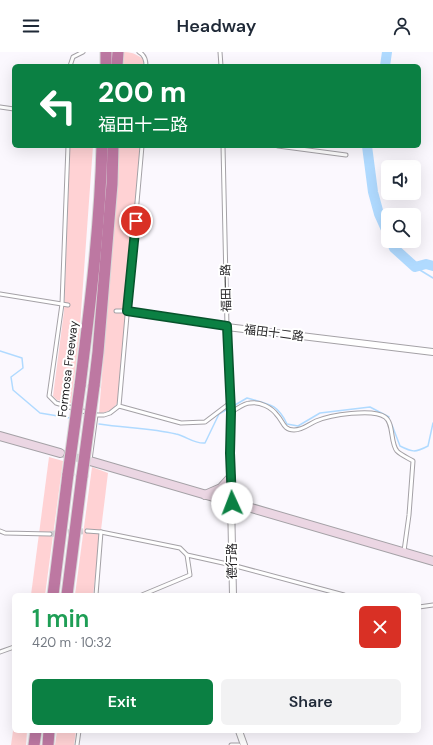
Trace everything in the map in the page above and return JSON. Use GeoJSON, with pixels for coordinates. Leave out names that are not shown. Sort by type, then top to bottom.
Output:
{"type":"FeatureCollection","features":[{"type":"Feature","properties":{"kind":"highway","name":"Formosa Freeway"},"geometry":{"type":"LineString","coordinates":[[53,593],[86,334],[101,182],[102,148]]}},
{"type":"Feature","properties":{"kind":"highway"},"geometry":{"type":"LineString","coordinates":[[67,593],[94,386],[114,148]]}},
{"type":"Feature","properties":{"kind":"highway"},"geometry":{"type":"LineString","coordinates":[[34,745],[36,733]]}},
{"type":"Feature","properties":{"kind":"highway"},"geometry":{"type":"LineString","coordinates":[[48,745],[49,733]]}},
{"type":"Feature","properties":{"kind":"main road"},"geometry":{"type":"LineString","coordinates":[[0,436],[60,453]]}},
{"type":"Feature","properties":{"kind":"main road"},"geometry":{"type":"LineString","coordinates":[[90,461],[433,561]]}},
{"type":"Feature","properties":{"kind":"main road"},"geometry":{"type":"LineString","coordinates":[[206,495],[221,488],[231,477]]}},
{"type":"Feature","properties":{"kind":"street","name":"福田十二路"},"geometry":{"type":"LineString","coordinates":[[227,326],[433,352]]}},
{"type":"Feature","properties":{"kind":"street","name":"福田一路"},"geometry":{"type":"LineString","coordinates":[[227,326],[231,412],[232,503]]}},
{"type":"Feature","properties":{"kind":"street","name":"德行路"},"geometry":{"type":"LineString","coordinates":[[232,503],[233,593]]}},
{"type":"Feature","properties":{"kind":"street"},"geometry":{"type":"LineString","coordinates":[[240,733],[244,745]]}},
{"type":"Feature","properties":{"kind":"lane"},"geometry":{"type":"LineString","coordinates":[[71,64],[73,57],[84,52]]}},
{"type":"Feature","properties":{"kind":"lane"},"geometry":{"type":"LineString","coordinates":[[139,52],[143,54],[146,64]]}},
{"type":"Feature","properties":{"kind":"lane"},"geometry":{"type":"LineString","coordinates":[[220,52],[220,64]]}},
{"type":"Feature","properties":{"kind":"lane"},"geometry":{"type":"LineString","coordinates":[[0,107],[12,109]]}},
{"type":"Feature","properties":{"kind":"lane"},"geometry":{"type":"LineString","coordinates":[[68,148],[62,304],[48,396],[56,403],[96,415],[110,413],[119,406],[142,148]]}},
{"type":"Feature","properties":{"kind":"lane","name":"福田一路"},"geometry":{"type":"LineString","coordinates":[[223,148],[227,326]]}},
{"type":"Feature","properties":{"kind":"lane"},"geometry":{"type":"LineString","coordinates":[[293,148],[346,155]]}},
{"type":"Feature","properties":{"kind":"lane"},"geometry":{"type":"LineString","coordinates":[[0,294],[68,305]]}},
{"type":"Feature","properties":{"kind":"lane","name":"福田十二路"},"geometry":{"type":"LineString","coordinates":[[116,311],[127,311],[227,326]]}},
{"type":"Feature","properties":{"kind":"lane"},"geometry":{"type":"LineString","coordinates":[[231,412],[250,402],[266,405],[277,415],[281,423],[287,429],[294,430],[302,429],[317,420],[336,415],[367,412],[385,417],[389,422],[394,446],[397,451],[413,461],[409,515],[404,553]]}},
{"type":"Feature","properties":{"kind":"lane"},"geometry":{"type":"LineString","coordinates":[[119,406],[182,423],[205,422],[230,403]]}},
{"type":"Feature","properties":{"kind":"lane"},"geometry":{"type":"LineString","coordinates":[[90,461],[96,415]]}},
{"type":"Feature","properties":{"kind":"lane"},"geometry":{"type":"LineString","coordinates":[[0,530],[5,533],[50,534]]}},
{"type":"Feature","properties":{"kind":"lane"},"geometry":{"type":"LineString","coordinates":[[87,531],[101,532],[180,548],[187,555],[232,565],[337,593]]}},
{"type":"Feature","properties":{"kind":"lane"},"geometry":{"type":"LineString","coordinates":[[96,593],[101,532]]}},
{"type":"Feature","properties":{"kind":"lane"},"geometry":{"type":"LineString","coordinates":[[147,593],[190,575],[187,555]]}},
{"type":"Feature","properties":{"kind":"lane"},"geometry":{"type":"LineString","coordinates":[[421,607],[433,605]]}},
{"type":"Feature","properties":{"kind":"lane"},"geometry":{"type":"LineString","coordinates":[[0,652],[12,647]]}},
{"type":"Feature","properties":{"kind":"lane"},"geometry":{"type":"LineString","coordinates":[[77,745],[79,733]]}},
{"type":"Feature","properties":{"kind":"lane"},"geometry":{"type":"LineString","coordinates":[[231,745],[239,745]]}},
{"type":"Feature","properties":{"kind":"shaded area"},"geometry":{"type":"Polygon","coordinates":[[[122,52],[133,53],[143,59],[143,64],[121,64],[122,52]]]}},
{"type":"Feature","properties":{"kind":"shaded area"},"geometry":{"type":"Polygon","coordinates":[[[70,148],[93,148],[79,340],[71,403],[57,400],[53,396],[64,311],[70,148]]]}},
{"type":"Feature","properties":{"kind":"shaded area"},"geometry":{"type":"Polygon","coordinates":[[[119,148],[140,148],[118,402],[110,410],[99,413],[119,148]]]}},
{"type":"Feature","properties":{"kind":"shaded area"},"geometry":{"type":"Polygon","coordinates":[[[49,457],[63,461],[45,593],[31,593],[49,457]]]}},
{"type":"Feature","properties":{"kind":"shaded area"},"geometry":{"type":"Polygon","coordinates":[[[92,467],[108,473],[93,593],[75,593],[92,467]]]}},
{"type":"Feature","properties":{"kind":"shaded area"},"geometry":{"type":"Polygon","coordinates":[[[13,733],[27,733],[26,745],[11,745],[13,733]]]}},
{"type":"Feature","properties":{"kind":"shaded area"},"geometry":{"type":"Polygon","coordinates":[[[57,733],[76,733],[74,745],[55,745],[57,733]]]}},
{"type":"Feature","properties":{"kind":"waterway"},"geometry":{"type":"LineString","coordinates":[[385,64],[387,52]]}},
{"type":"Feature","properties":{"kind":"waterway"},"geometry":{"type":"LineString","coordinates":[[367,148],[373,192],[381,218]]}},
{"type":"Feature","properties":{"kind":"waterway"},"geometry":{"type":"LineString","coordinates":[[394,248],[415,267],[426,264],[433,266]]}},
{"type":"Feature","properties":{"kind":"waterway"},"geometry":{"type":"LineString","coordinates":[[415,267],[433,278]]}},
{"type":"Feature","properties":{"kind":"waterway"},"geometry":{"type":"LineString","coordinates":[[0,351],[22,358],[23,368],[11,377],[13,390],[40,413],[70,418]]}},
{"type":"Feature","properties":{"kind":"waterway"},"geometry":{"type":"LineString","coordinates":[[235,405],[247,398],[266,403],[275,408],[287,424],[298,426],[320,413],[370,407],[389,417]]}},
{"type":"Feature","properties":{"kind":"waterway"},"geometry":{"type":"LineString","coordinates":[[99,424],[167,432],[180,435],[197,442],[205,443],[219,414],[226,410]]}},
{"type":"Feature","properties":{"kind":"waterway"},"geometry":{"type":"LineString","coordinates":[[392,425],[400,446],[414,451],[428,446],[433,423]]}},
{"type":"Feature","properties":{"kind":"tunnel"},"geometry":{"type":"LineString","coordinates":[[60,453],[89,461]]}},
{"type":"Feature","properties":{"kind":"tunnel"},"geometry":{"type":"LineString","coordinates":[[50,534],[87,531]]}},
{"type":"Feature","properties":{"kind":"route"},"geometry":{"type":"LineString","coordinates":[[136,221],[127,311],[227,326],[231,412],[230,453],[232,503]]}}]}
